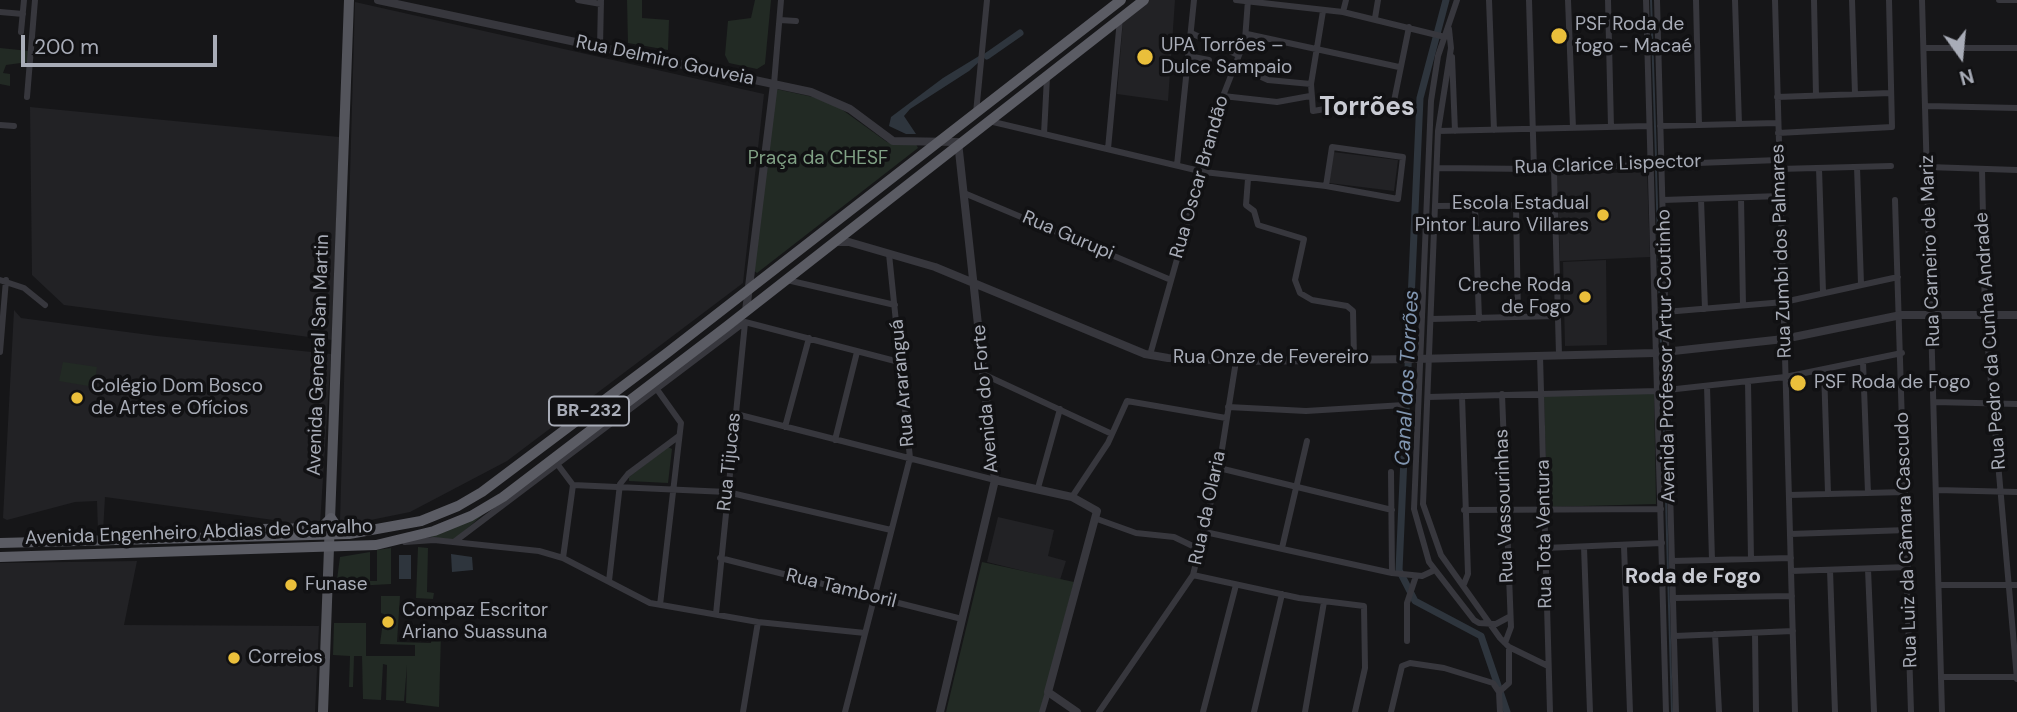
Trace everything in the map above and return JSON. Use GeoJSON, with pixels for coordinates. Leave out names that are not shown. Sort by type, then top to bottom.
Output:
{"type":"FeatureCollection","features":[{"type":"Feature","properties":{"kind":"highway","name":"Avenida Engenheiro Abdias de Carvalho"},"geometry":{"type":"LineString","coordinates":[[0,543],[309,536],[326,532],[349,534],[421,521],[482,492],[1121,0]]}},
{"type":"Feature","properties":{"kind":"highway","name":"Avenida Engenheiro Abdias de Carvalho"},"geometry":{"type":"LineString","coordinates":[[0,556],[313,549],[329,553],[424,537],[471,516],[503,497],[746,311],[958,142],[1144,0]]}},
{"type":"Feature","properties":{"kind":"highway"},"geometry":{"type":"LineString","coordinates":[[331,518],[337,527],[349,534]]}},
{"type":"Feature","properties":{"kind":"highway"},"geometry":{"type":"LineString","coordinates":[[380,544],[401,536],[421,521],[424,537]]}},
{"type":"Feature","properties":{"kind":"highway"},"geometry":{"type":"LineString","coordinates":[[195,552],[216,538],[245,530],[326,532]]}},
{"type":"Feature","properties":{"kind":"main road","name":"Avenida General San Martin"},"geometry":{"type":"LineString","coordinates":[[323,712],[329,553],[326,532],[331,518],[349,0]]}},
{"type":"Feature","properties":{"kind":"street"},"geometry":{"type":"LineString","coordinates":[[21,32],[24,0]]}},
{"type":"Feature","properties":{"kind":"street"},"geometry":{"type":"LineString","coordinates":[[27,97],[35,0]]}},
{"type":"Feature","properties":{"kind":"street","name":"Rua Delmiro Gouveia"},"geometry":{"type":"LineString","coordinates":[[378,0],[774,84],[835,100],[893,141],[940,141]]}},
{"type":"Feature","properties":{"kind":"street"},"geometry":{"type":"LineString","coordinates":[[578,0],[601,2],[600,47]]}},
{"type":"Feature","properties":{"kind":"street"},"geometry":{"type":"LineString","coordinates":[[746,311],[774,84],[781,0]]}},
{"type":"Feature","properties":{"kind":"street"},"geometry":{"type":"LineString","coordinates":[[976,113],[987,0]]}},
{"type":"Feature","properties":{"kind":"street"},"geometry":{"type":"LineString","coordinates":[[1177,165],[1194,0]]}},
{"type":"Feature","properties":{"kind":"street"},"geometry":{"type":"LineString","coordinates":[[1236,0],[1343,12],[1439,35],[1449,29]]}},
{"type":"Feature","properties":{"kind":"street"},"geometry":{"type":"LineString","coordinates":[[1301,8],[1302,0]]}},
{"type":"Feature","properties":{"kind":"street"},"geometry":{"type":"LineString","coordinates":[[1343,12],[1346,0]]}},
{"type":"Feature","properties":{"kind":"street"},"geometry":{"type":"LineString","coordinates":[[1375,19],[1378,0]]}},
{"type":"Feature","properties":{"kind":"street"},"geometry":{"type":"LineString","coordinates":[[1455,131],[1449,29],[1457,0]]}},
{"type":"Feature","properties":{"kind":"street"},"geometry":{"type":"LineString","coordinates":[[1489,0],[1494,130]]}},
{"type":"Feature","properties":{"kind":"street"},"geometry":{"type":"LineString","coordinates":[[1529,0],[1534,169]]}},
{"type":"Feature","properties":{"kind":"street"},"geometry":{"type":"LineString","coordinates":[[1568,0],[1573,128]]}},
{"type":"Feature","properties":{"kind":"street"},"geometry":{"type":"LineString","coordinates":[[1608,0],[1611,127]]}},
{"type":"Feature","properties":{"kind":"street","name":"Avenida Professor Artur Coutinho"},"geometry":{"type":"LineString","coordinates":[[1646,0],[1666,712]]}},
{"type":"Feature","properties":{"kind":"street","name":"Avenida Professor Artur Coutinho"},"geometry":{"type":"LineString","coordinates":[[1657,0],[1676,712]]}},
{"type":"Feature","properties":{"kind":"street"},"geometry":{"type":"LineString","coordinates":[[1696,0],[1699,125]]}},
{"type":"Feature","properties":{"kind":"street"},"geometry":{"type":"LineString","coordinates":[[1735,0],[1738,124]]}},
{"type":"Feature","properties":{"kind":"street","name":"Rua Zumbi dos Palmares"},"geometry":{"type":"LineString","coordinates":[[1775,0],[1795,712]]}},
{"type":"Feature","properties":{"kind":"street"},"geometry":{"type":"LineString","coordinates":[[1814,0],[1816,95]]}},
{"type":"Feature","properties":{"kind":"street"},"geometry":{"type":"LineString","coordinates":[[1852,0],[1855,94]]}},
{"type":"Feature","properties":{"kind":"street"},"geometry":{"type":"LineString","coordinates":[[1778,133],[1892,127],[1889,0]]}},
{"type":"Feature","properties":{"kind":"street","name":"Rua Carneiro de Mariz"},"geometry":{"type":"LineString","coordinates":[[1922,0],[1933,313],[1942,712]]}},
{"type":"Feature","properties":{"kind":"street"},"geometry":{"type":"LineString","coordinates":[[1999,0],[2017,1]]}},
{"type":"Feature","properties":{"kind":"street","name":"Rua Oscar Brandão"},"geometry":{"type":"LineString","coordinates":[[1150,355],[1223,96],[1233,64],[1247,34],[1248,1]]}},
{"type":"Feature","properties":{"kind":"street"},"geometry":{"type":"LineString","coordinates":[[1322,11],[1311,84],[1312,110],[1361,103],[1392,106],[1409,27]]}},
{"type":"Feature","properties":{"kind":"street"},"geometry":{"type":"LineString","coordinates":[[0,12],[23,14]]}},
{"type":"Feature","properties":{"kind":"street"},"geometry":{"type":"LineString","coordinates":[[1108,149],[1120,18]]}},
{"type":"Feature","properties":{"kind":"street"},"geometry":{"type":"LineString","coordinates":[[780,19],[796,21]]}},
{"type":"Feature","properties":{"kind":"street"},"geometry":{"type":"LineString","coordinates":[[1191,33],[1238,55]]}},
{"type":"Feature","properties":{"kind":"street"},"geometry":{"type":"LineString","coordinates":[[1247,34],[1317,47],[1399,67]]}},
{"type":"Feature","properties":{"kind":"street"},"geometry":{"type":"LineString","coordinates":[[1439,35],[1431,102],[1422,359],[1413,496],[1418,532],[1435,570],[1475,621],[1498,624],[1509,617]]}},
{"type":"Feature","properties":{"kind":"street"},"geometry":{"type":"LineString","coordinates":[[1451,48],[1438,131],[1431,319],[1422,359],[1428,397],[1423,504],[1441,555],[1490,624],[1507,645],[1548,666]]}},
{"type":"Feature","properties":{"kind":"street"},"geometry":{"type":"LineString","coordinates":[[1924,48],[2017,48]]}},
{"type":"Feature","properties":{"kind":"street"},"geometry":{"type":"LineString","coordinates":[[1188,56],[1209,60]]}},
{"type":"Feature","properties":{"kind":"street"},"geometry":{"type":"LineString","coordinates":[[1233,64],[1268,80],[1311,84]]}},
{"type":"Feature","properties":{"kind":"street"},"geometry":{"type":"LineString","coordinates":[[1044,134],[1047,75]]}},
{"type":"Feature","properties":{"kind":"street"},"geometry":{"type":"LineString","coordinates":[[1777,97],[1891,93]]}},
{"type":"Feature","properties":{"kind":"street"},"geometry":{"type":"LineString","coordinates":[[1223,96],[1277,102],[1310,96]]}},
{"type":"Feature","properties":{"kind":"street"},"geometry":{"type":"LineString","coordinates":[[1927,106],[2017,108]]}},
{"type":"Feature","properties":{"kind":"street"},"geometry":{"type":"LineString","coordinates":[[987,120],[1203,172],[1326,186],[1398,200],[1403,157],[1332,147],[1326,186]]}},
{"type":"Feature","properties":{"kind":"street"},"geometry":{"type":"LineString","coordinates":[[1660,126],[1777,123]]}},
{"type":"Feature","properties":{"kind":"street"},"geometry":{"type":"LineString","coordinates":[[0,125],[13,126]]}},
{"type":"Feature","properties":{"kind":"street"},"geometry":{"type":"LineString","coordinates":[[1438,131],[1533,131],[1649,126]]}},
{"type":"Feature","properties":{"kind":"street"},"geometry":{"type":"LineString","coordinates":[[940,141],[958,142]]}},
{"type":"Feature","properties":{"kind":"street","name":"Avenida do Forte"},"geometry":{"type":"LineString","coordinates":[[940,712],[995,480],[958,142]]}},
{"type":"Feature","properties":{"kind":"street","name":"Rua Clarice Lispector"},"geometry":{"type":"LineString","coordinates":[[1437,168],[1554,169],[1650,163],[1779,160]]}},
{"type":"Feature","properties":{"kind":"street"},"geometry":{"type":"LineString","coordinates":[[1779,169],[1892,166]]}},
{"type":"Feature","properties":{"kind":"street"},"geometry":{"type":"LineString","coordinates":[[1857,167],[1861,284]]}},
{"type":"Feature","properties":{"kind":"street"},"geometry":{"type":"LineString","coordinates":[[1928,167],[2017,170]]}},
{"type":"Feature","properties":{"kind":"street"},"geometry":{"type":"LineString","coordinates":[[1819,168],[1823,292]]}},
{"type":"Feature","properties":{"kind":"street"},"geometry":{"type":"LineString","coordinates":[[1554,169],[1559,355]]}},
{"type":"Feature","properties":{"kind":"street","name":"Rua Pedro da Cunha Andrade"},"geometry":{"type":"LineString","coordinates":[[1982,169],[1985,314],[2017,678]]}},
{"type":"Feature","properties":{"kind":"street"},"geometry":{"type":"LineString","coordinates":[[1248,179],[1246,205],[1254,211],[1258,225],[1302,236],[1305,240],[1295,280],[1297,287],[1312,300],[1351,307],[1354,358]]}},
{"type":"Feature","properties":{"kind":"street","name":"Rua Gurupi"},"geometry":{"type":"LineString","coordinates":[[964,193],[1171,280]]}},
{"type":"Feature","properties":{"kind":"street"},"geometry":{"type":"LineString","coordinates":[[1663,200],[1780,196]]}},
{"type":"Feature","properties":{"kind":"street"},"geometry":{"type":"LineString","coordinates":[[1741,198],[1743,305]]}},
{"type":"Feature","properties":{"kind":"street"},"geometry":{"type":"LineString","coordinates":[[1701,199],[1705,309]]}},
{"type":"Feature","properties":{"kind":"street","name":"Rua Luiz da Câmara Cascudo"},"geometry":{"type":"LineString","coordinates":[[1895,200],[1901,315],[1911,712]]}},
{"type":"Feature","properties":{"kind":"street"},"geometry":{"type":"LineString","coordinates":[[1516,205],[1518,317]]}},
{"type":"Feature","properties":{"kind":"street"},"geometry":{"type":"LineString","coordinates":[[1435,206],[1554,205]]}},
{"type":"Feature","properties":{"kind":"street"},"geometry":{"type":"LineString","coordinates":[[1475,206],[1479,319]]}},
{"type":"Feature","properties":{"kind":"street","name":"Rua Onze de Fevereiro"},"geometry":{"type":"LineString","coordinates":[[834,242],[849,242],[974,280],[1150,355],[1236,361],[1655,353],[1784,339],[1901,315],[2017,315]]}},
{"type":"Feature","properties":{"kind":"street","name":"Rua Araranguá"},"geometry":{"type":"LineString","coordinates":[[845,712],[910,458],[889,254]]}},
{"type":"Feature","properties":{"kind":"street"},"geometry":{"type":"LineString","coordinates":[[1665,312],[1784,302],[1898,277]]}},
{"type":"Feature","properties":{"kind":"street"},"geometry":{"type":"LineString","coordinates":[[0,352],[3,280],[24,288],[45,305]]}},
{"type":"Feature","properties":{"kind":"street"},"geometry":{"type":"LineString","coordinates":[[785,280],[895,305]]}},
{"type":"Feature","properties":{"kind":"street"},"geometry":{"type":"LineString","coordinates":[[749,288],[760,300]]}},
{"type":"Feature","properties":{"kind":"street","name":"Rua Tijucas"},"geometry":{"type":"LineString","coordinates":[[716,614],[746,311]]}},
{"type":"Feature","properties":{"kind":"street"},"geometry":{"type":"LineString","coordinates":[[1431,319],[1557,316]]}},
{"type":"Feature","properties":{"kind":"street"},"geometry":{"type":"LineString","coordinates":[[454,542],[745,322],[899,362]]}},
{"type":"Feature","properties":{"kind":"street"},"geometry":{"type":"LineString","coordinates":[[785,427],[809,338]]}},
{"type":"Feature","properties":{"kind":"street"},"geometry":{"type":"LineString","coordinates":[[835,440],[857,352]]}},
{"type":"Feature","properties":{"kind":"street"},"geometry":{"type":"LineString","coordinates":[[1667,390],[1785,377],[1902,352]]}},
{"type":"Feature","properties":{"kind":"street","name":"Rua Tota Ventura"},"geometry":{"type":"LineString","coordinates":[[1540,356],[1550,712]]}},
{"type":"Feature","properties":{"kind":"street","name":"Rua da Olaria"},"geometry":{"type":"LineString","coordinates":[[1099,712],[1193,575],[1219,468],[1236,361]]}},
{"type":"Feature","properties":{"kind":"street"},"geometry":{"type":"LineString","coordinates":[[1863,362],[1868,493]]}},
{"type":"Feature","properties":{"kind":"street"},"geometry":{"type":"LineString","coordinates":[[1824,370],[1828,493]]}},
{"type":"Feature","properties":{"kind":"street"},"geometry":{"type":"LineString","coordinates":[[985,375],[1112,434]]}},
{"type":"Feature","properties":{"kind":"street"},"geometry":{"type":"LineString","coordinates":[[1748,382],[1751,559]]}},
{"type":"Feature","properties":{"kind":"street"},"geometry":{"type":"LineString","coordinates":[[1707,386],[1712,561]]}},
{"type":"Feature","properties":{"kind":"street"},"geometry":{"type":"LineString","coordinates":[[656,388],[680,418],[660,606]]}},
{"type":"Feature","properties":{"kind":"street"},"geometry":{"type":"LineString","coordinates":[[1428,397],[1657,391]]}},
{"type":"Feature","properties":{"kind":"street","name":"Rua Vassourinhas"},"geometry":{"type":"LineString","coordinates":[[1502,394],[1510,633],[1507,645]]}},
{"type":"Feature","properties":{"kind":"street"},"geometry":{"type":"LineString","coordinates":[[1462,396],[1468,574],[1464,584]]}},
{"type":"Feature","properties":{"kind":"street"},"geometry":{"type":"LineString","coordinates":[[1072,497],[1112,434],[1124,403],[1129,400],[1226,418]]}},
{"type":"Feature","properties":{"kind":"street"},"geometry":{"type":"LineString","coordinates":[[1935,401],[2017,404]]}},
{"type":"Feature","properties":{"kind":"street"},"geometry":{"type":"LineString","coordinates":[[1228,407],[1306,411],[1405,404]]}},
{"type":"Feature","properties":{"kind":"street"},"geometry":{"type":"LineString","coordinates":[[1038,488],[1060,409]]}},
{"type":"Feature","properties":{"kind":"street"},"geometry":{"type":"LineString","coordinates":[[736,414],[1072,497],[1097,515],[1136,533],[1174,537],[1201,550]]}},
{"type":"Feature","properties":{"kind":"street"},"geometry":{"type":"LineString","coordinates":[[609,581],[620,486],[628,474],[679,436]]}},
{"type":"Feature","properties":{"kind":"street"},"geometry":{"type":"LineString","coordinates":[[1282,548],[1307,441]]}},
{"type":"Feature","properties":{"kind":"street"},"geometry":{"type":"LineString","coordinates":[[558,465],[573,485],[563,558]]}},
{"type":"Feature","properties":{"kind":"street"},"geometry":{"type":"LineString","coordinates":[[1219,468],[1392,510]]}},
{"type":"Feature","properties":{"kind":"street"},"geometry":{"type":"LineString","coordinates":[[1391,472],[1392,573]]}},
{"type":"Feature","properties":{"kind":"street"},"geometry":{"type":"LineString","coordinates":[[573,485],[727,492],[891,530]]}},
{"type":"Feature","properties":{"kind":"street"},"geometry":{"type":"LineString","coordinates":[[1937,490],[2017,492]]}},
{"type":"Feature","properties":{"kind":"street"},"geometry":{"type":"LineString","coordinates":[[1789,495],[1905,492]]}},
{"type":"Feature","properties":{"kind":"street"},"geometry":{"type":"LineString","coordinates":[[1464,510],[1661,509]]}},
{"type":"Feature","properties":{"kind":"street"},"geometry":{"type":"LineString","coordinates":[[1042,712],[1097,515]]}},
{"type":"Feature","properties":{"kind":"street"},"geometry":{"type":"LineString","coordinates":[[474,527],[472,537],[479,545]]}},
{"type":"Feature","properties":{"kind":"street"},"geometry":{"type":"LineString","coordinates":[[1790,534],[1907,530]]}},
{"type":"Feature","properties":{"kind":"street"},"geometry":{"type":"LineString","coordinates":[[1205,532],[1402,575],[1416,576],[1435,570]]}},
{"type":"Feature","properties":{"kind":"street"},"geometry":{"type":"LineString","coordinates":[[424,537],[529,549],[563,558],[660,606],[758,622],[865,633]]}},
{"type":"Feature","properties":{"kind":"street"},"geometry":{"type":"LineString","coordinates":[[1545,548],[1662,543]]}},
{"type":"Feature","properties":{"kind":"street"},"geometry":{"type":"LineString","coordinates":[[1624,546],[1630,712]]}},
{"type":"Feature","properties":{"kind":"street"},"geometry":{"type":"LineString","coordinates":[[1584,547],[1590,712]]}},
{"type":"Feature","properties":{"kind":"street","name":"Rua Tamboril"},"geometry":{"type":"LineString","coordinates":[[720,558],[962,619]]}},
{"type":"Feature","properties":{"kind":"street"},"geometry":{"type":"LineString","coordinates":[[1672,562],[1791,558]]}},
{"type":"Feature","properties":{"kind":"street"},"geometry":{"type":"LineString","coordinates":[[1791,570],[1908,567]]}},
{"type":"Feature","properties":{"kind":"street"},"geometry":{"type":"LineString","coordinates":[[1868,569],[1874,712]]}},
{"type":"Feature","properties":{"kind":"street"},"geometry":{"type":"LineString","coordinates":[[1830,570],[1835,712]]}},
{"type":"Feature","properties":{"kind":"street"},"geometry":{"type":"LineString","coordinates":[[1193,575],[1324,602],[1362,604],[1366,610],[1365,668],[1355,712]]}},
{"type":"Feature","properties":{"kind":"street"},"geometry":{"type":"LineString","coordinates":[[1407,641],[1405,618],[1416,576]]}},
{"type":"Feature","properties":{"kind":"street"},"geometry":{"type":"LineString","coordinates":[[1203,712],[1236,585]]}},
{"type":"Feature","properties":{"kind":"street"},"geometry":{"type":"LineString","coordinates":[[1940,585],[2017,585]]}},
{"type":"Feature","properties":{"kind":"street"},"geometry":{"type":"LineString","coordinates":[[1254,712],[1282,594]]}},
{"type":"Feature","properties":{"kind":"street"},"geometry":{"type":"LineString","coordinates":[[1673,598],[1792,596]]}},
{"type":"Feature","properties":{"kind":"street"},"geometry":{"type":"LineString","coordinates":[[1305,712],[1324,602]]}},
{"type":"Feature","properties":{"kind":"street"},"geometry":{"type":"LineString","coordinates":[[743,712],[758,622]]}},
{"type":"Feature","properties":{"kind":"street"},"geometry":{"type":"LineString","coordinates":[[1675,636],[1793,631]]}},
{"type":"Feature","properties":{"kind":"street"},"geometry":{"type":"LineString","coordinates":[[1755,633],[1756,712]]}},
{"type":"Feature","properties":{"kind":"street"},"geometry":{"type":"LineString","coordinates":[[1715,634],[1719,712]]}},
{"type":"Feature","properties":{"kind":"street"},"geometry":{"type":"LineString","coordinates":[[1492,712],[1499,709],[1507,645]]}},
{"type":"Feature","properties":{"kind":"street"},"geometry":{"type":"LineString","coordinates":[[1391,712],[1401,668],[1410,663],[1444,667],[1493,683],[1503,690]]}},
{"type":"Feature","properties":{"kind":"street"},"geometry":{"type":"LineString","coordinates":[[1942,677],[2017,678]]}},
{"type":"Feature","properties":{"kind":"street"},"geometry":{"type":"LineString","coordinates":[[1048,692],[1077,712]]}},
{"type":"Feature","properties":{"kind":"shaded area","name":"UPA Torrões – Dulce Sampaio"},"geometry":{"type":"Polygon","coordinates":[[[1148,0],[1175,0],[1168,101],[1117,94],[1123,21],[1148,0]]]}},
{"type":"Feature","properties":{"kind":"shaded area"},"geometry":{"type":"Polygon","coordinates":[[[355,2],[764,94],[743,283],[507,461],[410,512],[346,525],[340,521],[355,2]]]}},
{"type":"Feature","properties":{"kind":"shaded area"},"geometry":{"type":"Polygon","coordinates":[[[979,56],[979,62],[969,71],[910,109],[904,116],[916,134],[906,134],[889,126],[891,117],[943,78],[979,56]]]}},
{"type":"Feature","properties":{"kind":"shaded area"},"geometry":{"type":"Polygon","coordinates":[[[30,107],[339,137],[332,340],[64,305],[32,275],[30,107]]]}},
{"type":"Feature","properties":{"kind":"shaded area"},"geometry":{"type":"Polygon","coordinates":[[[1333,152],[1398,160],[1394,191],[1329,183],[1333,152]]]}},
{"type":"Feature","properties":{"kind":"shaded area","name":"Escola Estadual Pintor Lauro Villares"},"geometry":{"type":"Polygon","coordinates":[[[1647,172],[1650,257],[1560,261],[1557,174],[1647,172]]]}},
{"type":"Feature","properties":{"kind":"shaded area","name":"Creche Roda de Fogo"},"geometry":{"type":"Polygon","coordinates":[[[1606,260],[1607,345],[1565,346],[1563,262],[1606,260]]]}},
{"type":"Feature","properties":{"kind":"shaded area"},"geometry":{"type":"Polygon","coordinates":[[[14,310],[21,318],[157,336],[331,354],[320,524],[288,525],[288,522],[105,497],[103,532],[98,532],[97,501],[75,502],[7,520],[3,518],[14,310]]]}},
{"type":"Feature","properties":{"kind":"shaded area"},"geometry":{"type":"Polygon","coordinates":[[[998,517],[1054,530],[1048,556],[1066,561],[1060,580],[987,562],[998,517]]]}},
{"type":"Feature","properties":{"kind":"shaded area"},"geometry":{"type":"Polygon","coordinates":[[[451,554],[472,557],[473,570],[452,572],[451,554]]]}},
{"type":"Feature","properties":{"kind":"shaded area"},"geometry":{"type":"Polygon","coordinates":[[[399,555],[411,555],[411,579],[399,579],[399,555]]]}},
{"type":"Feature","properties":{"kind":"shaded area"},"geometry":{"type":"Polygon","coordinates":[[[137,561],[124,625],[319,626],[315,712],[0,712],[0,563],[137,561]]]}},
{"type":"Feature","properties":{"kind":"green space"},"geometry":{"type":"Polygon","coordinates":[[[627,0],[642,0],[642,18],[669,20],[668,50],[628,43],[627,0]]]}},
{"type":"Feature","properties":{"kind":"green space"},"geometry":{"type":"Polygon","coordinates":[[[755,0],[771,0],[765,64],[757,69],[729,63],[725,55],[728,21],[751,18],[755,0]]]}},
{"type":"Feature","properties":{"kind":"green space"},"geometry":{"type":"Polygon","coordinates":[[[0,48],[29,51],[28,62],[6,65],[3,73],[10,74],[10,86],[0,84],[0,48]]]}},
{"type":"Feature","properties":{"kind":"green space","name":"Praça da CHESF"},"geometry":{"type":"Polygon","coordinates":[[[776,89],[813,97],[837,106],[887,142],[916,144],[918,148],[757,273],[754,271],[776,89]]]}},
{"type":"Feature","properties":{"kind":"green space"},"geometry":{"type":"Polygon","coordinates":[[[63,362],[97,367],[94,387],[59,381],[63,362]]]}},
{"type":"Feature","properties":{"kind":"green space"},"geometry":{"type":"Polygon","coordinates":[[[1654,393],[1656,504],[1547,507],[1544,396],[1654,393]]]}},
{"type":"Feature","properties":{"kind":"green space"},"geometry":{"type":"Polygon","coordinates":[[[668,447],[672,449],[668,483],[629,481],[629,477],[668,447]]]}},
{"type":"Feature","properties":{"kind":"green space"},"geometry":{"type":"Polygon","coordinates":[[[495,504],[454,540],[430,537],[472,519],[495,504]]]}},
{"type":"Feature","properties":{"kind":"green space"},"geometry":{"type":"Polygon","coordinates":[[[418,547],[428,548],[427,592],[434,593],[433,599],[416,598],[418,547]]]}},
{"type":"Feature","properties":{"kind":"green space"},"geometry":{"type":"Polygon","coordinates":[[[391,548],[391,584],[336,587],[340,557],[370,552],[370,581],[377,581],[377,550],[391,548]]]}},
{"type":"Feature","properties":{"kind":"green space"},"geometry":{"type":"Polygon","coordinates":[[[982,562],[1074,582],[1040,712],[946,712],[982,562]]]}},
{"type":"Feature","properties":{"kind":"green space"},"geometry":{"type":"Polygon","coordinates":[[[381,596],[400,596],[397,642],[431,643],[432,633],[441,633],[439,707],[406,703],[407,665],[404,701],[386,700],[387,665],[383,664],[381,700],[363,699],[362,656],[354,656],[353,687],[349,687],[350,656],[333,655],[334,623],[366,623],[366,656],[415,656],[415,645],[380,644],[384,614],[381,613],[381,596]]]}},
{"type":"Feature","properties":{"kind":"waterway","name":"Canal dos Torrões"},"geometry":{"type":"LineString","coordinates":[[1446,0],[1420,98],[1399,570],[1415,601],[1481,636],[1507,712]]}},
{"type":"Feature","properties":{"kind":"waterway"},"geometry":{"type":"LineString","coordinates":[[1651,0],[1656,158]]}},
{"type":"Feature","properties":{"kind":"waterway"},"geometry":{"type":"LineString","coordinates":[[987,56],[1020,33]]}},
{"type":"Feature","properties":{"kind":"waterway"},"geometry":{"type":"LineString","coordinates":[[1656,169],[1661,347]]}},
{"type":"Feature","properties":{"kind":"waterway"},"geometry":{"type":"LineString","coordinates":[[1662,357],[1672,712]]}},
{"type":"Feature","properties":{"kind":"place","name":"PSF Roda de fogo - Macaé"},"geometry":{"type":"Point","coordinates":[1559,36]}},
{"type":"Feature","properties":{"kind":"place","name":"UPA Torrões – Dulce Sampaio"},"geometry":{"type":"Point","coordinates":[1145,57]}},
{"type":"Feature","properties":{"kind":"place","name":"Escola Estadual Pintor Lauro Villares"},"geometry":{"type":"Point","coordinates":[1603,215]}},
{"type":"Feature","properties":{"kind":"place","name":"Creche Roda de Fogo"},"geometry":{"type":"Point","coordinates":[1585,297]}},
{"type":"Feature","properties":{"kind":"place","name":"PSF Roda de Fogo"},"geometry":{"type":"Point","coordinates":[1798,383]}},
{"type":"Feature","properties":{"kind":"place","name":"Colégio Dom Bosco de Artes e Ofícios"},"geometry":{"type":"Point","coordinates":[77,398]}},
{"type":"Feature","properties":{"kind":"place","name":"Funase"},"geometry":{"type":"Point","coordinates":[291,585]}},
{"type":"Feature","properties":{"kind":"place","name":"Compaz Escritor Ariano Suassuna"},"geometry":{"type":"Point","coordinates":[388,622]}},
{"type":"Feature","properties":{"kind":"place","name":"Correios"},"geometry":{"type":"Point","coordinates":[234,658]}},
{"type":"Feature","properties":{"kind":"district","name":"Torrões"},"geometry":{"type":"Point","coordinates":[1367,108]}},
{"type":"Feature","properties":{"kind":"district","name":"Roda de Fogo"},"geometry":{"type":"Point","coordinates":[1693,577]}}]}
